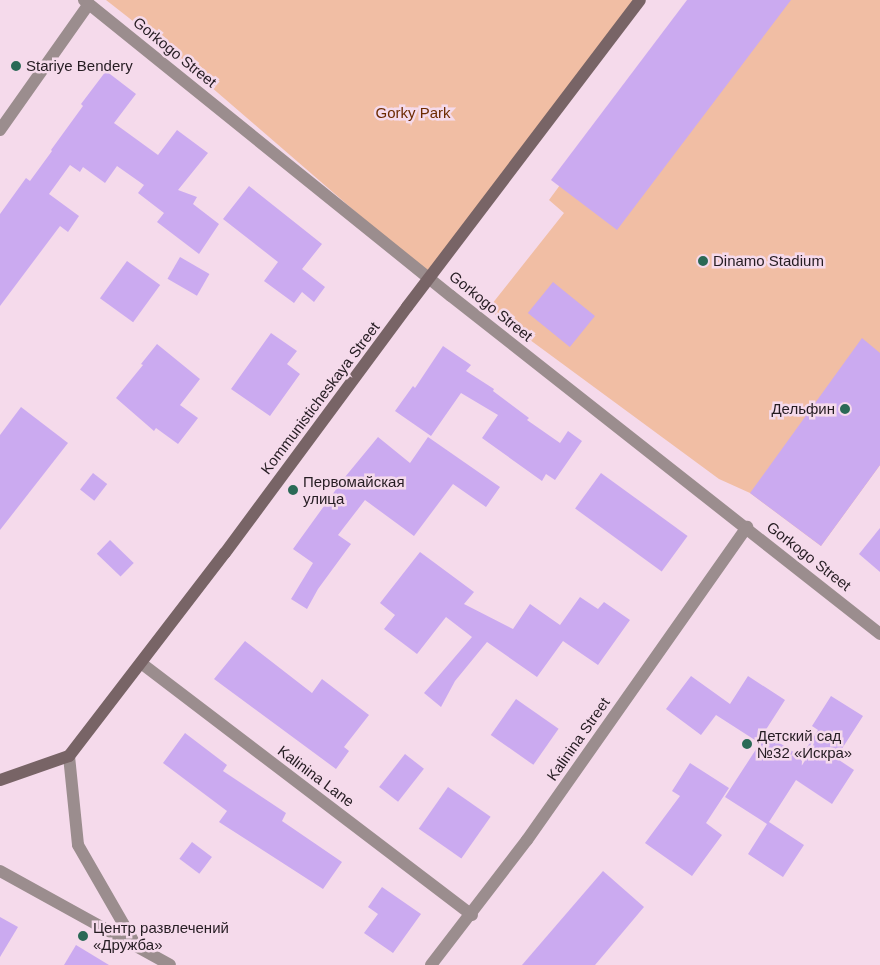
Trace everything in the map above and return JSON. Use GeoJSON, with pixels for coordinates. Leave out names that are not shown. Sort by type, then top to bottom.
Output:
{"type":"FeatureCollection","features":[{"type":"Feature","properties":{"kind":"main road","name":"Kommunisticheskaya Street"},"geometry":{"type":"LineString","coordinates":[[69,756],[640,0]]}},
{"type":"Feature","properties":{"kind":"main road"},"geometry":{"type":"LineString","coordinates":[[0,780],[69,756]]}},
{"type":"Feature","properties":{"kind":"street","name":"Gorkogo Street"},"geometry":{"type":"LineString","coordinates":[[87,2],[431,277],[451,296],[880,634]]}},
{"type":"Feature","properties":{"kind":"street"},"geometry":{"type":"LineString","coordinates":[[0,130],[87,2]]}},
{"type":"Feature","properties":{"kind":"street","name":"Kalinina Street"},"geometry":{"type":"LineString","coordinates":[[431,965],[472,915],[544,817],[746,528]]}},
{"type":"Feature","properties":{"kind":"street","name":"Kalinina Lane"},"geometry":{"type":"LineString","coordinates":[[141,663],[472,915]]}},
{"type":"Feature","properties":{"kind":"street"},"geometry":{"type":"LineString","coordinates":[[69,756],[78,845],[136,946]]}},
{"type":"Feature","properties":{"kind":"street"},"geometry":{"type":"LineString","coordinates":[[0,871],[170,965]]}},
{"type":"Feature","properties":{"kind":"green space","name":"Gorky Park"},"geometry":{"type":"Polygon","coordinates":[[[106,0],[640,0],[431,277],[152,36],[106,0]]]}},
{"type":"Feature","properties":{"kind":"green space","name":"Dinamo Stadium"},"geometry":{"type":"Polygon","coordinates":[[[696,0],[880,0],[880,465],[821,546],[750,493],[719,479],[488,309],[564,213],[549,200],[696,0]]]}},
{"type":"Feature","properties":{"kind":"building"},"geometry":{"type":"Polygon","coordinates":[[[687,0],[791,0],[617,230],[551,180],[687,0]]]}},
{"type":"Feature","properties":{"kind":"building"},"geometry":{"type":"Polygon","coordinates":[[[106,71],[136,94],[114,123],[158,155],[177,130],[208,153],[178,190],[197,197],[193,204],[219,224],[199,254],[157,222],[164,213],[138,193],[144,185],[117,166],[105,183],[83,167],[80,172],[70,165],[49,194],[79,216],[68,232],[60,226],[0,306],[0,214],[26,178],[30,181],[83,106],[81,104],[106,71]]]}},
{"type":"Feature","properties":{"kind":"building"},"geometry":{"type":"Polygon","coordinates":[[[249,186],[322,244],[302,269],[325,287],[314,302],[302,292],[294,303],[264,281],[278,262],[223,219],[249,186]]]}},
{"type":"Feature","properties":{"kind":"building"},"geometry":{"type":"Polygon","coordinates":[[[180,257],[209,274],[197,296],[168,279],[180,257]]]}},
{"type":"Feature","properties":{"kind":"building"},"geometry":{"type":"Polygon","coordinates":[[[127,261],[160,285],[133,322],[100,298],[127,261]]]}},
{"type":"Feature","properties":{"kind":"building"},"geometry":{"type":"Polygon","coordinates":[[[553,282],[595,316],[570,347],[528,313],[553,282]]]}},
{"type":"Feature","properties":{"kind":"building"},"geometry":{"type":"Polygon","coordinates":[[[271,333],[297,351],[287,364],[300,374],[270,416],[231,389],[271,333]]]}},
{"type":"Feature","properties":{"kind":"building","name":"Дельфин"},"geometry":{"type":"Polygon","coordinates":[[[862,338],[880,353],[880,465],[821,546],[750,493],[862,338]]]}},
{"type":"Feature","properties":{"kind":"building"},"geometry":{"type":"Polygon","coordinates":[[[157,344],[200,379],[180,405],[198,418],[178,444],[156,428],[154,431],[116,398],[143,365],[141,364],[157,344]]]}},
{"type":"Feature","properties":{"kind":"building"},"geometry":{"type":"Polygon","coordinates":[[[443,346],[471,365],[466,371],[494,389],[493,391],[529,418],[527,420],[560,443],[568,431],[582,441],[555,480],[546,474],[542,481],[482,438],[498,415],[461,393],[431,436],[395,411],[413,386],[415,388],[443,346]]]}},
{"type":"Feature","properties":{"kind":"building"},"geometry":{"type":"Polygon","coordinates":[[[21,407],[68,443],[0,530],[0,435],[21,407]]]}},
{"type":"Feature","properties":{"kind":"building"},"geometry":{"type":"Polygon","coordinates":[[[378,437],[410,463],[428,437],[500,487],[486,507],[453,484],[414,536],[365,500],[338,535],[351,544],[318,589],[307,609],[291,599],[313,563],[293,549],[345,477],[378,437]]]}},
{"type":"Feature","properties":{"kind":"building"},"geometry":{"type":"Polygon","coordinates":[[[93,473],[107,484],[94,501],[80,490],[93,473]]]}},
{"type":"Feature","properties":{"kind":"building"},"geometry":{"type":"Polygon","coordinates":[[[601,473],[688,536],[662,571],[575,509],[601,473]]]}},
{"type":"Feature","properties":{"kind":"building"},"geometry":{"type":"Polygon","coordinates":[[[880,528],[880,572],[859,554],[880,528]]]}},
{"type":"Feature","properties":{"kind":"building"},"geometry":{"type":"Polygon","coordinates":[[[110,540],[134,563],[121,577],[97,554],[110,540]]]}},
{"type":"Feature","properties":{"kind":"building"},"geometry":{"type":"Polygon","coordinates":[[[420,552],[474,592],[464,604],[513,629],[530,604],[560,625],[580,597],[598,609],[604,602],[630,620],[598,665],[563,641],[537,677],[487,642],[455,681],[441,707],[424,693],[472,637],[446,617],[417,654],[384,629],[395,615],[380,603],[420,552]]]}},
{"type":"Feature","properties":{"kind":"building"},"geometry":{"type":"Polygon","coordinates":[[[245,641],[312,693],[322,679],[369,715],[344,747],[349,751],[336,769],[214,679],[245,641]]]}},
{"type":"Feature","properties":{"kind":"building"},"geometry":{"type":"Polygon","coordinates":[[[691,676],[730,704],[748,676],[785,700],[758,742],[716,715],[701,735],[666,709],[691,676]]]}},
{"type":"Feature","properties":{"kind":"building"},"geometry":{"type":"Polygon","coordinates":[[[831,696],[863,716],[836,758],[854,770],[832,804],[796,780],[769,822],[804,845],[783,877],[748,854],[767,824],[725,797],[766,734],[801,757],[818,730],[812,726],[831,696]]]}},
{"type":"Feature","properties":{"kind":"building"},"geometry":{"type":"Polygon","coordinates":[[[516,699],[559,729],[533,765],[491,735],[516,699]]]}},
{"type":"Feature","properties":{"kind":"building"},"geometry":{"type":"Polygon","coordinates":[[[185,733],[227,765],[223,771],[286,813],[282,821],[342,862],[323,889],[219,822],[227,811],[163,763],[185,733]]]}},
{"type":"Feature","properties":{"kind":"building"},"geometry":{"type":"Polygon","coordinates":[[[405,754],[424,769],[398,802],[379,787],[405,754]]]}},
{"type":"Feature","properties":{"kind":"building"},"geometry":{"type":"Polygon","coordinates":[[[690,763],[729,788],[706,823],[722,835],[692,876],[645,843],[680,796],[672,791],[690,763]]]}},
{"type":"Feature","properties":{"kind":"building"},"geometry":{"type":"Polygon","coordinates":[[[448,787],[491,817],[461,859],[419,829],[448,787]]]}},
{"type":"Feature","properties":{"kind":"building"},"geometry":{"type":"Polygon","coordinates":[[[192,842],[212,857],[199,874],[179,859],[192,842]]]}},
{"type":"Feature","properties":{"kind":"building"},"geometry":{"type":"Polygon","coordinates":[[[603,871],[644,907],[595,965],[522,965],[603,871]]]}},
{"type":"Feature","properties":{"kind":"building"},"geometry":{"type":"Polygon","coordinates":[[[382,887],[421,914],[393,953],[364,933],[378,914],[368,907],[382,887]]]}},
{"type":"Feature","properties":{"kind":"building"},"geometry":{"type":"Polygon","coordinates":[[[0,917],[18,927],[0,957],[0,917]]]}},
{"type":"Feature","properties":{"kind":"building"},"geometry":{"type":"Polygon","coordinates":[[[76,945],[109,965],[64,965],[76,945]]]}},
{"type":"Feature","properties":{"kind":"place","name":"Stariye Bendery"},"geometry":{"type":"Point","coordinates":[16,66]}},
{"type":"Feature","properties":{"kind":"place","name":"Dinamo Stadium"},"geometry":{"type":"Point","coordinates":[703,261]}},
{"type":"Feature","properties":{"kind":"place","name":"Дельфин"},"geometry":{"type":"Point","coordinates":[845,409]}},
{"type":"Feature","properties":{"kind":"place","name":"Первомайская улица"},"geometry":{"type":"Point","coordinates":[293,490]}},
{"type":"Feature","properties":{"kind":"place","name":"Детский сад №32 «Искра»"},"geometry":{"type":"Point","coordinates":[747,744]}},
{"type":"Feature","properties":{"kind":"place","name":"Центр развлечений «Дружба»"},"geometry":{"type":"Point","coordinates":[83,936]}}]}
